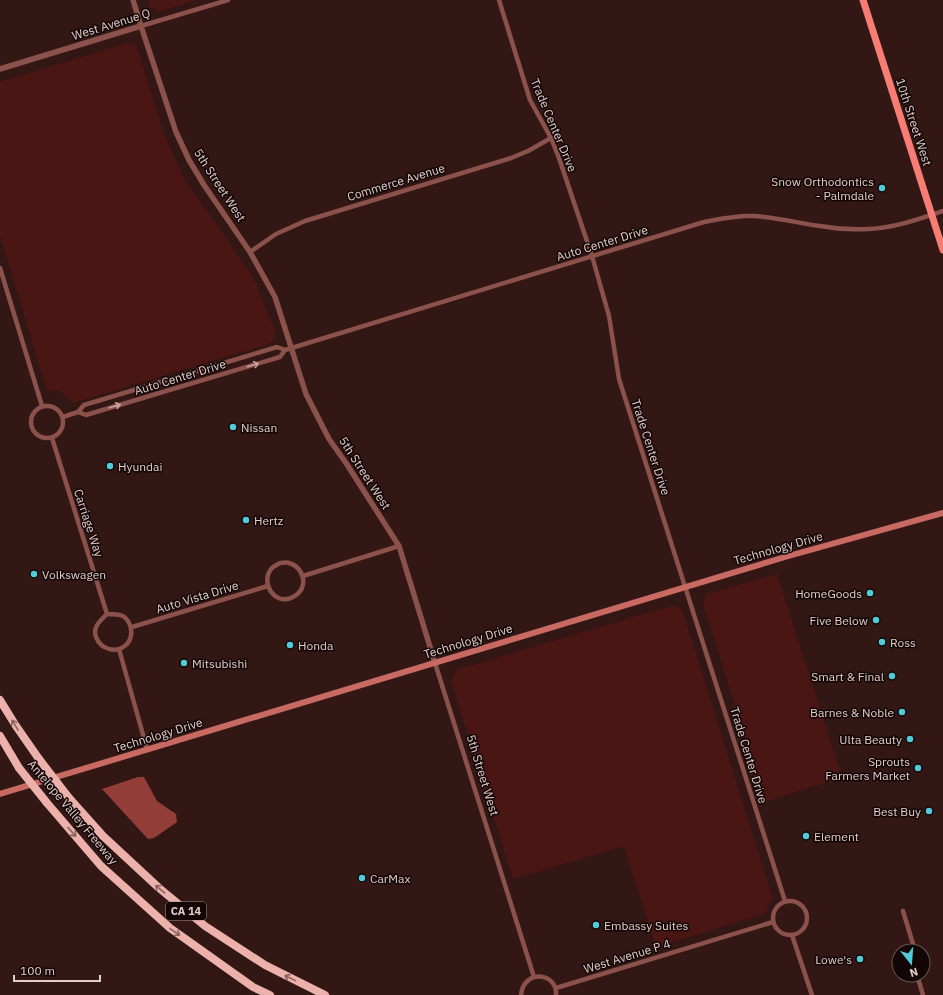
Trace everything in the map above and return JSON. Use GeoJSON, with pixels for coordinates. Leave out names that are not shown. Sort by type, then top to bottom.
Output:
{"type":"FeatureCollection","features":[{"type":"Feature","properties":{"kind":"highway","name":"Antelope Valley Freeway"},"geometry":{"type":"LineString","coordinates":[[0,700],[38,759],[69,798],[103,836],[159,888],[205,926],[265,966],[326,995]]}},
{"type":"Feature","properties":{"kind":"highway","name":"Antelope Valley Freeway"},"geometry":{"type":"LineString","coordinates":[[0,736],[19,768],[101,866],[170,928],[253,987],[270,995]]}},
{"type":"Feature","properties":{"kind":"main road","name":"10th Street West"},"geometry":{"type":"LineString","coordinates":[[863,0],[943,250]]}},
{"type":"Feature","properties":{"kind":"main road","name":"Technology Drive"},"geometry":{"type":"LineString","coordinates":[[0,794],[785,557],[943,513]]}},
{"type":"Feature","properties":{"kind":"street","name":"5th Street West"},"geometry":{"type":"LineString","coordinates":[[134,0],[141,26],[176,132],[189,160],[204,185],[250,252],[275,297],[306,394],[329,439],[399,546],[534,977]]}},
{"type":"Feature","properties":{"kind":"street","name":"West Avenue Q"},"geometry":{"type":"LineString","coordinates":[[0,69],[228,0]]}},
{"type":"Feature","properties":{"kind":"street","name":"Trade Center Drive"},"geometry":{"type":"LineString","coordinates":[[499,0],[530,100],[551,138],[559,158],[592,256],[609,316],[619,379],[785,901]]}},
{"type":"Feature","properties":{"kind":"street","name":"Commerce Avenue"},"geometry":{"type":"LineString","coordinates":[[250,252],[276,234],[305,221],[511,158],[528,151],[551,138]]}},
{"type":"Feature","properties":{"kind":"street","name":"Auto Center Drive"},"geometry":{"type":"LineString","coordinates":[[78,412],[86,415],[195,383],[280,357],[285,350],[292,347],[704,222],[728,217],[752,216],[776,218],[845,229],[870,229],[893,226],[943,211]]}},
{"type":"Feature","properties":{"kind":"street"},"geometry":{"type":"LineString","coordinates":[[0,268],[42,406]]}},
{"type":"Feature","properties":{"kind":"street","name":"Auto Center Drive"},"geometry":{"type":"LineString","coordinates":[[63,416],[78,412],[84,405],[277,347],[285,350]]}},
{"type":"Feature","properties":{"kind":"street"},"geometry":{"type":"LineString","coordinates":[[42,406],[56,408],[63,416],[64,422],[61,431],[52,438],[39,436],[32,429],[32,415],[42,406]]}},
{"type":"Feature","properties":{"kind":"street","name":"Carriage Way"},"geometry":{"type":"LineString","coordinates":[[52,438],[107,614]]}},
{"type":"Feature","properties":{"kind":"street"},"geometry":{"type":"LineString","coordinates":[[303,576],[399,546]]}},
{"type":"Feature","properties":{"kind":"street"},"geometry":{"type":"LineString","coordinates":[[289,563],[298,568],[303,576],[301,589],[291,598],[283,599],[277,597],[272,593],[268,586],[267,580],[269,572],[272,567],[280,564],[289,563]]}},
{"type":"Feature","properties":{"kind":"street","name":"Auto Vista Drive"},"geometry":{"type":"LineString","coordinates":[[132,627],[268,586]]}},
{"type":"Feature","properties":{"kind":"street"},"geometry":{"type":"LineString","coordinates":[[107,614],[122,616],[132,627],[131,635],[127,643],[119,649],[109,649],[102,646],[96,637],[95,630],[97,623],[107,614]]}},
{"type":"Feature","properties":{"kind":"street"},"geometry":{"type":"LineString","coordinates":[[119,649],[147,749]]}},
{"type":"Feature","properties":{"kind":"street"},"geometry":{"type":"LineString","coordinates":[[791,900],[797,902],[806,909],[808,920],[806,926],[797,934],[792,935],[780,932],[773,922],[775,908],[785,901],[791,900]]}},
{"type":"Feature","properties":{"kind":"street"},"geometry":{"type":"LineString","coordinates":[[903,911],[913,943]]}},
{"type":"Feature","properties":{"kind":"street","name":"West Avenue P 4"},"geometry":{"type":"LineString","coordinates":[[556,988],[773,922]]}},
{"type":"Feature","properties":{"kind":"street"},"geometry":{"type":"LineString","coordinates":[[792,935],[793,942],[812,995]]}},
{"type":"Feature","properties":{"kind":"street"},"geometry":{"type":"LineString","coordinates":[[522,995],[522,988],[525,983],[534,977],[540,976],[551,981],[556,988],[556,995]]}},
{"type":"Feature","properties":{"kind":"street"},"geometry":{"type":"LineString","coordinates":[[919,983],[923,995]]}},
{"type":"Feature","properties":{"kind":"shaded area"},"geometry":{"type":"Polygon","coordinates":[[[148,0],[197,0],[159,12],[151,7],[148,0]]]}},
{"type":"Feature","properties":{"kind":"shaded area"},"geometry":{"type":"Polygon","coordinates":[[[127,43],[136,44],[164,134],[183,177],[253,277],[276,333],[271,343],[73,403],[60,391],[47,390],[0,236],[0,82],[127,43]]]}},
{"type":"Feature","properties":{"kind":"shaded area"},"geometry":{"type":"Polygon","coordinates":[[[777,574],[842,777],[765,802],[703,604],[707,594],[777,574]]]}},
{"type":"Feature","properties":{"kind":"shaded area"},"geometry":{"type":"Polygon","coordinates":[[[674,605],[682,609],[773,899],[764,914],[656,947],[624,846],[513,879],[451,681],[456,670],[674,605]]]}},
{"type":"Feature","properties":{"kind":"shaded area"},"geometry":{"type":"Polygon","coordinates":[[[138,777],[144,777],[157,801],[176,814],[177,822],[154,838],[148,839],[102,789],[138,777]]]}},
{"type":"Feature","properties":{"kind":"place","name":"Snow Orthodontics - Palmdale"},"geometry":{"type":"Point","coordinates":[882,188]}},
{"type":"Feature","properties":{"kind":"place","name":"Nissan"},"geometry":{"type":"Point","coordinates":[233,427]}},
{"type":"Feature","properties":{"kind":"place","name":"Hyundai"},"geometry":{"type":"Point","coordinates":[110,466]}},
{"type":"Feature","properties":{"kind":"place","name":"Hertz"},"geometry":{"type":"Point","coordinates":[246,520]}},
{"type":"Feature","properties":{"kind":"place","name":"Volkswagen"},"geometry":{"type":"Point","coordinates":[34,574]}},
{"type":"Feature","properties":{"kind":"place","name":"HomeGoods"},"geometry":{"type":"Point","coordinates":[870,593]}},
{"type":"Feature","properties":{"kind":"place","name":"Five Below"},"geometry":{"type":"Point","coordinates":[876,620]}},
{"type":"Feature","properties":{"kind":"place","name":"Ross"},"geometry":{"type":"Point","coordinates":[882,642]}},
{"type":"Feature","properties":{"kind":"place","name":"Honda"},"geometry":{"type":"Point","coordinates":[290,645]}},
{"type":"Feature","properties":{"kind":"place","name":"Mitsubishi"},"geometry":{"type":"Point","coordinates":[184,663]}},
{"type":"Feature","properties":{"kind":"place","name":"Smart & Final"},"geometry":{"type":"Point","coordinates":[892,676]}},
{"type":"Feature","properties":{"kind":"place","name":"Barnes & Noble"},"geometry":{"type":"Point","coordinates":[902,712]}},
{"type":"Feature","properties":{"kind":"place","name":"Ulta Beauty"},"geometry":{"type":"Point","coordinates":[910,739]}},
{"type":"Feature","properties":{"kind":"place","name":"Sprouts Farmers Market"},"geometry":{"type":"Point","coordinates":[918,768]}},
{"type":"Feature","properties":{"kind":"place","name":"Best Buy"},"geometry":{"type":"Point","coordinates":[929,811]}},
{"type":"Feature","properties":{"kind":"place","name":"Element"},"geometry":{"type":"Point","coordinates":[806,836]}},
{"type":"Feature","properties":{"kind":"place","name":"CarMax"},"geometry":{"type":"Point","coordinates":[362,878]}},
{"type":"Feature","properties":{"kind":"place","name":"Embassy Suites"},"geometry":{"type":"Point","coordinates":[596,925]}},
{"type":"Feature","properties":{"kind":"place","name":"Lowe's"},"geometry":{"type":"Point","coordinates":[860,959]}}]}
